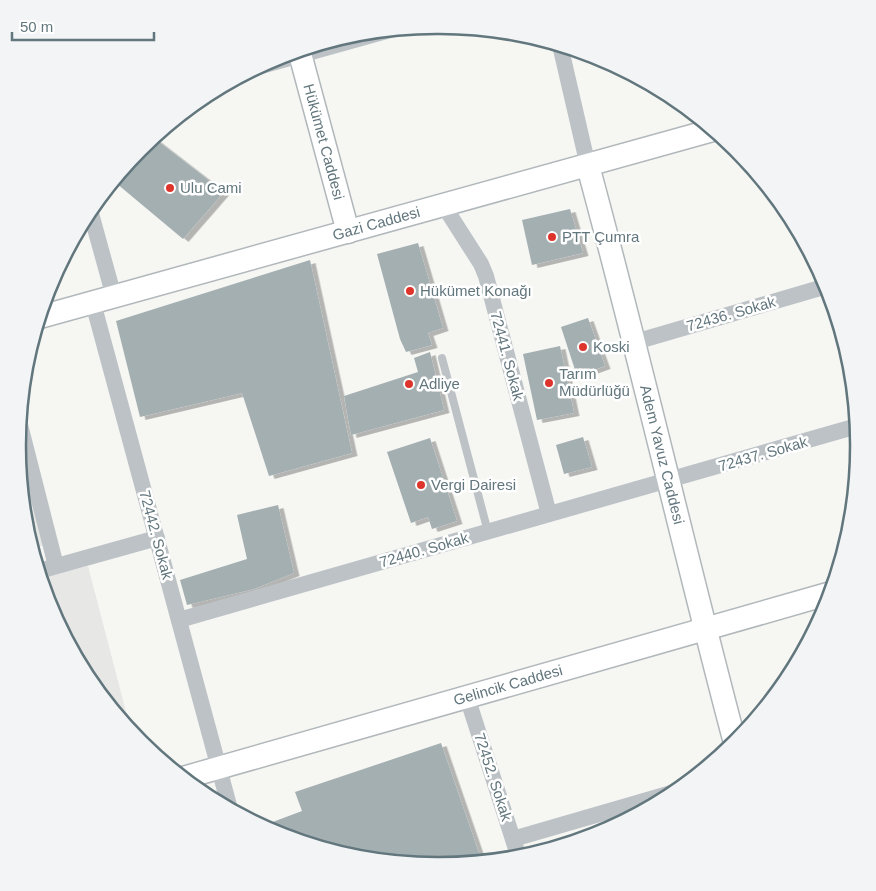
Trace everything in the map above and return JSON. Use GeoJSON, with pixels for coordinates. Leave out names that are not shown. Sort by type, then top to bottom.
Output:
{"type":"FeatureCollection","features":[{"type":"Feature","properties":{"kind":"street"},"geometry":{"type":"LineString","coordinates":[[562,53],[588,166]]}},
{"type":"Feature","properties":{"kind":"street","name":"Hükümet Caddesi"},"geometry":{"type":"LineString","coordinates":[[301,58],[348,232]]}},
{"type":"Feature","properties":{"kind":"street","name":"Gazi Caddesi"},"geometry":{"type":"LineString","coordinates":[[47,315],[705,132]]}},
{"type":"Feature","properties":{"kind":"street","name":"Adem Yavuz Caddesi"},"geometry":{"type":"LineString","coordinates":[[588,166],[636,342],[705,629],[732,733]]}},
{"type":"Feature","properties":{"kind":"street","name":"72441. Sokak"},"geometry":{"type":"LineString","coordinates":[[444,206],[481,264],[486,276],[549,514]]}},
{"type":"Feature","properties":{"kind":"street","name":"72442. Sokak"},"geometry":{"type":"LineString","coordinates":[[92,223],[103,300],[157,538],[227,799]]}},
{"type":"Feature","properties":{"kind":"street","name":"72436. Sokak"},"geometry":{"type":"LineString","coordinates":[[636,342],[818,289]]}},
{"type":"Feature","properties":{"kind":"street","name":"72437. Sokak"},"geometry":{"type":"LineString","coordinates":[[670,480],[849,428]]}},
{"type":"Feature","properties":{"kind":"street"},"geometry":{"type":"LineString","coordinates":[[26,449],[56,566]]}},
{"type":"Feature","properties":{"kind":"street","name":"72440. Sokak"},"geometry":{"type":"LineString","coordinates":[[179,620],[670,480]]}},
{"type":"Feature","properties":{"kind":"street"},"geometry":{"type":"LineString","coordinates":[[45,569],[157,538]]}},
{"type":"Feature","properties":{"kind":"street","name":"Gelincik Caddesi"},"geometry":{"type":"LineString","coordinates":[[192,776],[821,596]]}},
{"type":"Feature","properties":{"kind":"street","name":"72452. Sokak"},"geometry":{"type":"LineString","coordinates":[[467,697],[516,849]]}},
{"type":"Feature","properties":{"kind":"street"},"geometry":{"type":"LineString","coordinates":[[513,839],[646,801]]}},
{"type":"Feature","properties":{"kind":"lane"},"geometry":{"type":"LineString","coordinates":[[442,358],[488,532]]}},
{"type":"Feature","properties":{"kind":"shaded area"},"geometry":{"type":"Polygon","coordinates":[[[28,485],[45,545],[39,546],[28,485]]]}},
{"type":"Feature","properties":{"kind":"shaded area"},"geometry":{"type":"Polygon","coordinates":[[[88,566],[127,716],[111,696],[81,651],[69,628],[47,576],[88,566]]]}},
{"type":"Feature","properties":{"kind":"building","name":"Ulu Cami"},"geometry":{"type":"Polygon","coordinates":[[[160,142],[224,192],[183,239],[119,185],[160,142]]]}},
{"type":"Feature","properties":{"kind":"building","name":"PTT Çumra"},"geometry":{"type":"Polygon","coordinates":[[[570,209],[583,253],[532,265],[522,220],[570,209]]]}},
{"type":"Feature","properties":{"kind":"building","name":"Hükümet Konağı"},"geometry":{"type":"Polygon","coordinates":[[[418,243],[443,328],[428,333],[432,345],[406,352],[400,339],[377,254],[418,243]]]}},
{"type":"Feature","properties":{"kind":"building"},"geometry":{"type":"Polygon","coordinates":[[[310,260],[352,453],[269,476],[242,393],[140,417],[116,321],[310,260]]]}},
{"type":"Feature","properties":{"kind":"building","name":"Koski"},"geometry":{"type":"Polygon","coordinates":[[[588,318],[605,366],[577,376],[561,327],[588,318]]]}},
{"type":"Feature","properties":{"kind":"building","name":"Tarım Müdürlüğü"},"geometry":{"type":"Polygon","coordinates":[[[560,346],[574,413],[537,420],[523,354],[560,346]]]}},
{"type":"Feature","properties":{"kind":"building","name":"Adliye"},"geometry":{"type":"Polygon","coordinates":[[[430,352],[444,410],[351,435],[344,396],[418,372],[414,358],[430,352]]]}},
{"type":"Feature","properties":{"kind":"building"},"geometry":{"type":"Polygon","coordinates":[[[583,437],[592,467],[564,474],[556,445],[583,437]]]}},
{"type":"Feature","properties":{"kind":"building","name":"Vergi Dairesi"},"geometry":{"type":"Polygon","coordinates":[[[430,438],[457,521],[432,529],[428,517],[411,523],[387,452],[430,438]]]}},
{"type":"Feature","properties":{"kind":"building"},"geometry":{"type":"Polygon","coordinates":[[[278,505],[294,573],[254,589],[187,605],[180,580],[247,559],[237,515],[278,505]]]}},
{"type":"Feature","properties":{"kind":"building"},"geometry":{"type":"Polygon","coordinates":[[[441,743],[480,855],[438,857],[384,854],[331,843],[272,822],[302,811],[295,792],[441,743]]]}},
{"type":"Feature","properties":{"kind":"place","name":"Ulu Cami"},"geometry":{"type":"Point","coordinates":[170,188]}},
{"type":"Feature","properties":{"kind":"place","name":"PTT Çumra"},"geometry":{"type":"Point","coordinates":[552,237]}},
{"type":"Feature","properties":{"kind":"place","name":"Hükümet Konağı"},"geometry":{"type":"Point","coordinates":[410,291]}},
{"type":"Feature","properties":{"kind":"place","name":"Koski"},"geometry":{"type":"Point","coordinates":[583,347]}},
{"type":"Feature","properties":{"kind":"place","name":"Tarım Müdürlüğü"},"geometry":{"type":"Point","coordinates":[549,383]}},
{"type":"Feature","properties":{"kind":"place","name":"Adliye"},"geometry":{"type":"Point","coordinates":[409,384]}},
{"type":"Feature","properties":{"kind":"place","name":"Vergi Dairesi"},"geometry":{"type":"Point","coordinates":[421,485]}}]}
